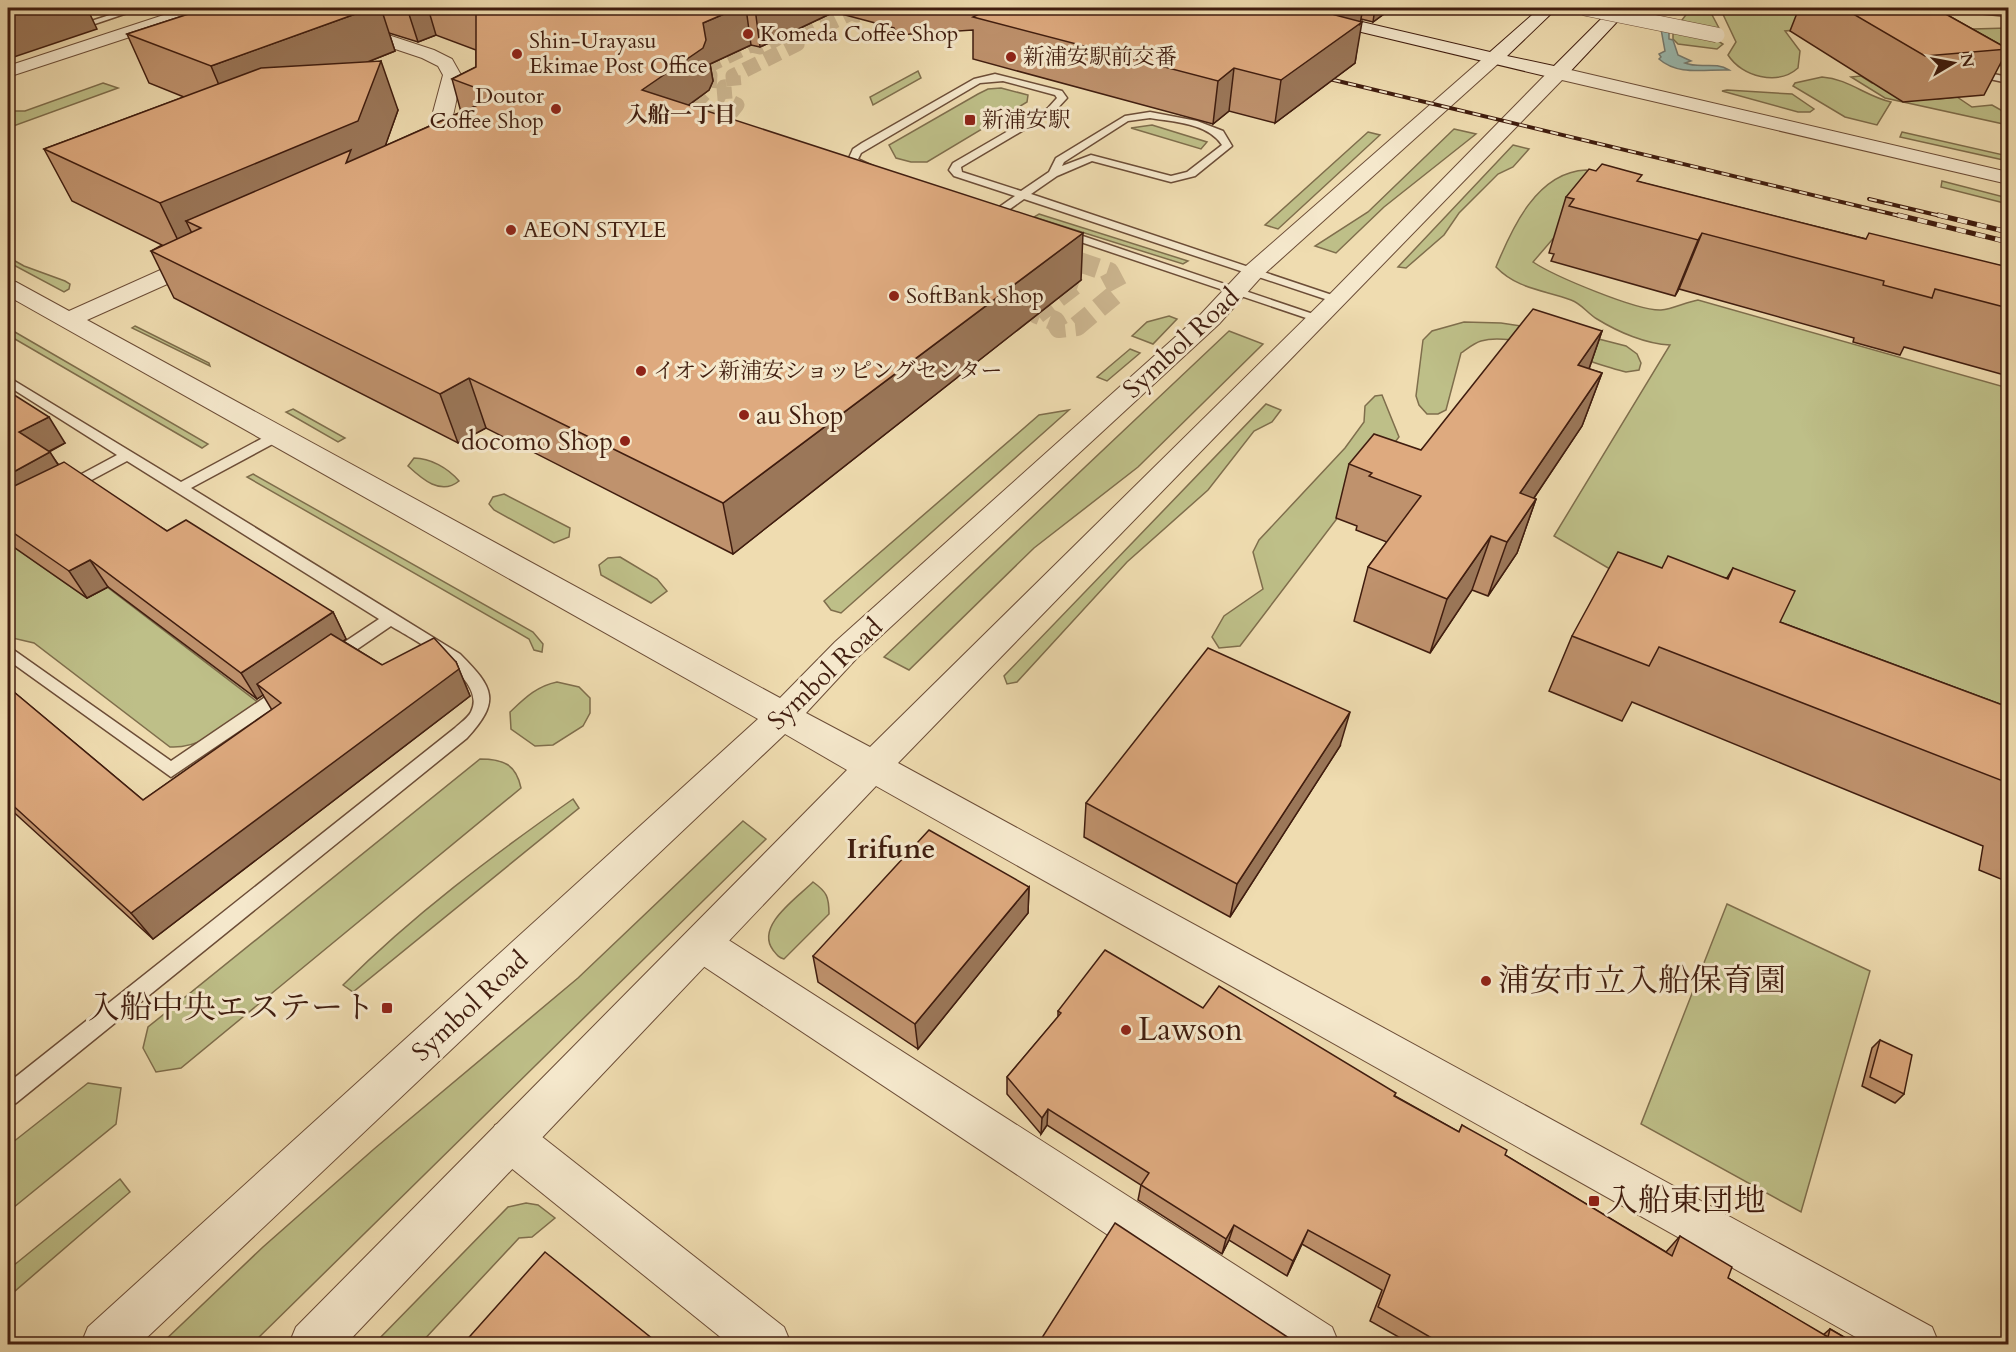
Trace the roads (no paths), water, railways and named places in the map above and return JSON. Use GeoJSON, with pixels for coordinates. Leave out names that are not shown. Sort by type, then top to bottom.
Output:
{"type":"FeatureCollection","features":[{"type":"Feature","properties":{"kind":"street"},"geometry":{"type":"LineString","coordinates":[[8,72],[200,8]]}},
{"type":"Feature","properties":{"kind":"street"},"geometry":{"type":"LineString","coordinates":[[291,8],[428,54],[446,63],[452,75],[435,144],[426,155],[409,167]]}},
{"type":"Feature","properties":{"kind":"street"},"geometry":{"type":"LineString","coordinates":[[1248,8],[1285,16],[1332,20],[2008,178]]}},
{"type":"Feature","properties":{"kind":"street"},"geometry":{"type":"LineString","coordinates":[[1302,8],[1332,20]]}},
{"type":"Feature","properties":{"kind":"street","name":"Symbol Road"},"geometry":{"type":"LineString","coordinates":[[105,1344],[782,717],[846,650],[1246,281],[1549,8]]}},
{"type":"Feature","properties":{"kind":"street"},"geometry":{"type":"LineString","coordinates":[[1584,8],[1717,35]]}},
{"type":"Feature","properties":{"kind":"street"},"geometry":{"type":"LineString","coordinates":[[313,1344],[873,767],[1329,308],[1621,8]]}},
{"type":"Feature","properties":{"kind":"street"},"geometry":{"type":"LineString","coordinates":[[68,320],[218,253]]}},
{"type":"Feature","properties":{"kind":"street"},"geometry":{"type":"LineString","coordinates":[[8,286],[1915,1344]]}},
{"type":"Feature","properties":{"kind":"street"},"geometry":{"type":"LineString","coordinates":[[702,944],[1315,1344]]}},
{"type":"Feature","properties":{"kind":"street"},"geometry":{"type":"LineString","coordinates":[[511,1140],[767,1344]]}},
{"type":"Feature","properties":{"kind":"lane"},"geometry":{"type":"LineString","coordinates":[[62,32],[138,8]]}},
{"type":"Feature","properties":{"kind":"lane"},"geometry":{"type":"LineString","coordinates":[[1957,8],[2008,14]]}},
{"type":"Feature","properties":{"kind":"lane"},"geometry":{"type":"LineString","coordinates":[[1965,67],[1974,73],[2008,80]]}},
{"type":"Feature","properties":{"kind":"lane"},"geometry":{"type":"LineString","coordinates":[[880,172],[859,165],[854,160],[857,151],[977,81],[995,77],[1004,78],[1059,93],[1062,98],[1051,110],[954,170],[964,178],[1023,196],[1246,281],[1329,308]]}},
{"type":"Feature","properties":{"kind":"lane"},"geometry":{"type":"LineString","coordinates":[[999,212],[1053,174],[1091,158],[1171,179],[1191,174],[1227,146],[1219,133],[1194,123],[1150,115],[1125,119],[1060,160],[1053,174]]}},
{"type":"Feature","properties":{"kind":"lane"},"geometry":{"type":"LineString","coordinates":[[1053,230],[1246,281],[1329,308]]}},
{"type":"Feature","properties":{"kind":"lane"},"geometry":{"type":"LineString","coordinates":[[8,381],[454,658],[474,678],[482,700],[480,713],[460,733],[8,1095]]}},
{"type":"Feature","properties":{"kind":"lane"},"geometry":{"type":"LineString","coordinates":[[180,489],[277,436]]}},
{"type":"Feature","properties":{"kind":"lane"},"geometry":{"type":"LineString","coordinates":[[58,492],[128,455]]}},
{"type":"Feature","properties":{"kind":"lane"},"geometry":{"type":"LineString","coordinates":[[324,664],[391,618]]}},
{"type":"Feature","properties":{"kind":"lane"},"geometry":{"type":"LineString","coordinates":[[8,652],[171,770],[295,684]]}},
{"type":"Feature","properties":{"kind":"water"},"geometry":{"type":"Polygon","coordinates":[[[1661,29],[1669,31],[1669,39],[1673,40],[1678,55],[1691,61],[1685,63],[1718,66],[1729,70],[1683,70],[1666,64],[1659,59],[1661,57],[1659,54],[1665,51],[1661,29]]]}},
{"type":"Feature","properties":{"kind":"tunnel"},"geometry":{"type":"LineString","coordinates":[[689,115],[675,111],[698,100],[709,89],[710,75],[705,67],[751,45],[760,47],[776,39],[768,37],[829,8]]}},
{"type":"Feature","properties":{"kind":"tunnel"},"geometry":{"type":"LineString","coordinates":[[697,118],[730,114],[737,105],[725,99],[724,87],[734,86],[733,76],[797,44],[796,40],[851,13],[857,15],[871,8]]}},
{"type":"Feature","properties":{"kind":"tunnel"},"geometry":{"type":"LineString","coordinates":[[689,115],[697,118]]}},
{"type":"Feature","properties":{"kind":"tunnel"},"geometry":{"type":"LineString","coordinates":[[689,115],[690,139],[452,158],[352,204],[363,208],[461,162],[684,145],[896,217]]}},
{"type":"Feature","properties":{"kind":"tunnel"},"geometry":{"type":"LineString","coordinates":[[689,115],[697,118]]}},
{"type":"Feature","properties":{"kind":"tunnel"},"geometry":{"type":"LineString","coordinates":[[697,118],[717,117],[717,141],[944,217]]}},
{"type":"Feature","properties":{"kind":"tunnel"},"geometry":{"type":"LineString","coordinates":[[891,215],[1081,280],[1037,314],[1055,321],[1059,328],[1077,326],[1119,291],[1109,272],[940,215]]}},
{"type":"Feature","properties":{"kind":"railway"},"geometry":{"type":"LineString","coordinates":[[1317,76],[1904,217]]}},
{"type":"Feature","properties":{"kind":"railway"},"geometry":{"type":"LineString","coordinates":[[1869,199],[1945,217]]}},
{"type":"Feature","properties":{"kind":"railway"},"geometry":{"type":"LineString","coordinates":[[1898,215],[2008,242]]}},
{"type":"Feature","properties":{"kind":"railway"},"geometry":{"type":"LineString","coordinates":[[1938,215],[2008,232]]}},
{"type":"Feature","properties":{"kind":"place","name":"Komeda Coffee Shop"},"geometry":{"type":"Point","coordinates":[748,34]}},
{"type":"Feature","properties":{"kind":"place","name":"Shin-Urayasu Ekimae Post Office"},"geometry":{"type":"Point","coordinates":[517,54]}},
{"type":"Feature","properties":{"kind":"place","name":"新浦安駅前交番"},"geometry":{"type":"Point","coordinates":[1011,57]}},
{"type":"Feature","properties":{"kind":"place","name":"Doutor Coffee Shop"},"geometry":{"type":"Point","coordinates":[556,109]}},
{"type":"Feature","properties":{"kind":"place","name":"新浦安駅"},"geometry":{"type":"Point","coordinates":[970,120]}},
{"type":"Feature","properties":{"kind":"place","name":"AEON STYLE"},"geometry":{"type":"Point","coordinates":[511,230]}},
{"type":"Feature","properties":{"kind":"place","name":"SoftBank Shop"},"geometry":{"type":"Point","coordinates":[894,296]}},
{"type":"Feature","properties":{"kind":"place","name":"イオン新浦安ショッピングセンター"},"geometry":{"type":"Point","coordinates":[641,371]}},
{"type":"Feature","properties":{"kind":"place","name":"au Shop"},"geometry":{"type":"Point","coordinates":[744,415]}},
{"type":"Feature","properties":{"kind":"place","name":"docomo Shop"},"geometry":{"type":"Point","coordinates":[625,441]}},
{"type":"Feature","properties":{"kind":"place","name":"浦安市立入船保育園"},"geometry":{"type":"Point","coordinates":[1486,981]}},
{"type":"Feature","properties":{"kind":"place","name":"入船中央エステート"},"geometry":{"type":"Point","coordinates":[387,1008]}},
{"type":"Feature","properties":{"kind":"place","name":"Lawson"},"geometry":{"type":"Point","coordinates":[1126,1030]}},
{"type":"Feature","properties":{"kind":"place","name":"入船東団地"},"geometry":{"type":"Point","coordinates":[1594,1201]}},
{"type":"Feature","properties":{"kind":"district","name":"入船一丁目"},"geometry":{"type":"Point","coordinates":[681,115]}},
{"type":"Feature","properties":{"kind":"district","name":"Irifune"},"geometry":{"type":"Point","coordinates":[891,849]}}]}
